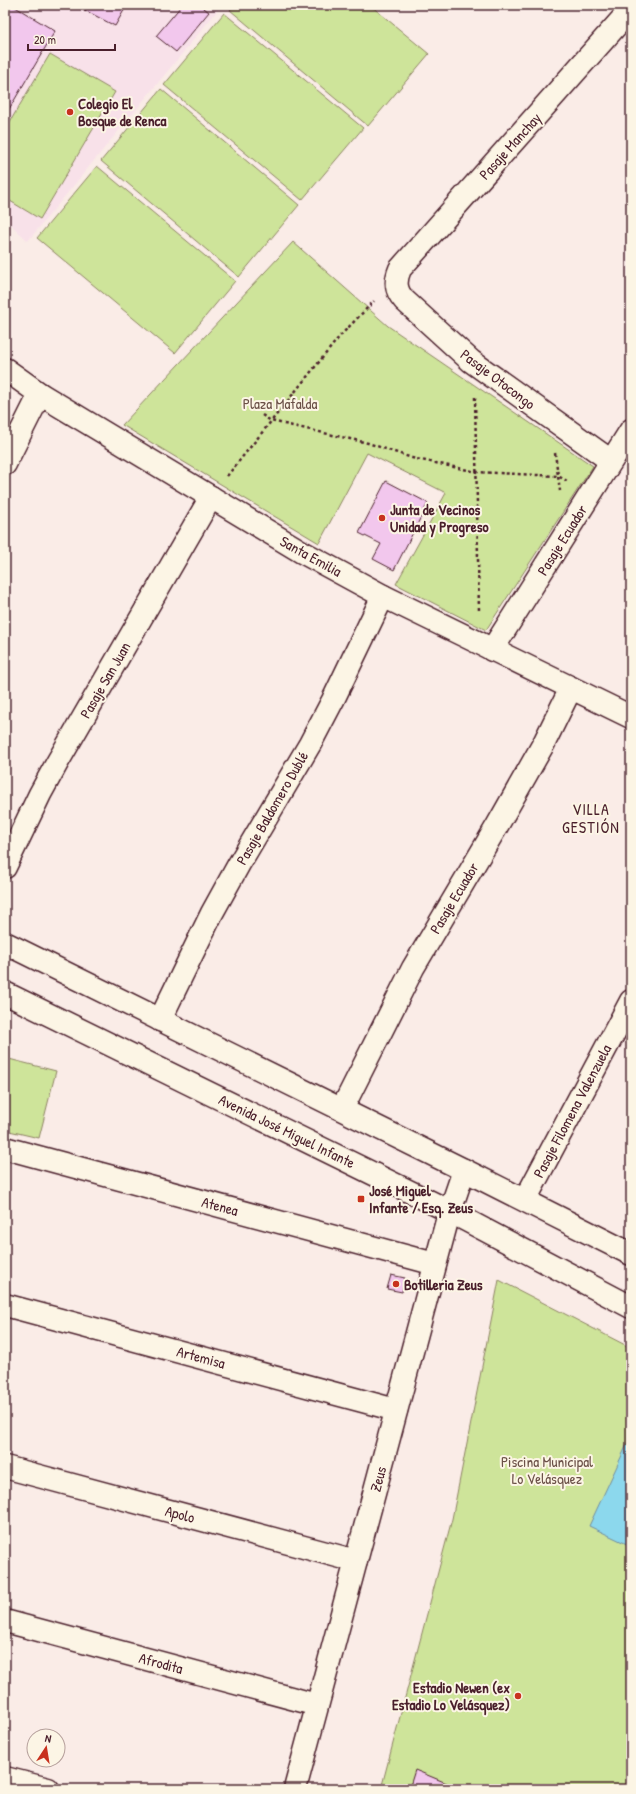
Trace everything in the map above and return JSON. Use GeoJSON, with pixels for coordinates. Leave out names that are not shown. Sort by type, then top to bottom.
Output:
{"type":"FeatureCollection","features":[{"type":"Feature","properties":{"kind":"street","name":"Pasaje Manchay"},"geometry":{"type":"LineString","coordinates":[[396,286],[396,278],[400,269],[631,9]]}},
{"type":"Feature","properties":{"kind":"street","name":"Pasaje Otocongo"},"geometry":{"type":"LineString","coordinates":[[396,286],[398,294],[471,361],[550,419],[611,461]]}},
{"type":"Feature","properties":{"kind":"street","name":"Santa Emilia"},"geometry":{"type":"LineString","coordinates":[[5,368],[40,394],[302,552],[383,596],[497,642],[571,688],[631,717]]}},
{"type":"Feature","properties":{"kind":"street"},"geometry":{"type":"LineString","coordinates":[[5,464],[40,394]]}},
{"type":"Feature","properties":{"kind":"street","name":"Pasaje Ecuador"},"geometry":{"type":"LineString","coordinates":[[497,642],[631,430]]}},
{"type":"Feature","properties":{"kind":"street","name":"Pasaje San Juan"},"geometry":{"type":"LineString","coordinates":[[5,867],[56,763],[211,497]]}},
{"type":"Feature","properties":{"kind":"street","name":"Pasaje Baldomero Dublé"},"geometry":{"type":"LineString","coordinates":[[160,1020],[212,913],[239,864],[310,744],[383,596]]}},
{"type":"Feature","properties":{"kind":"street","name":"Pasaje Ecuador"},"geometry":{"type":"LineString","coordinates":[[342,1109],[413,968],[544,743],[571,688]]}},
{"type":"Feature","properties":{"kind":"street"},"geometry":{"type":"LineString","coordinates":[[5,943],[342,1109],[631,1254]]}},
{"type":"Feature","properties":{"kind":"street","name":"Avenida José Miguel Infante"},"geometry":{"type":"LineString","coordinates":[[5,993],[450,1212],[631,1307]]}},
{"type":"Feature","properties":{"kind":"street","name":"Pasaje Filomena Valenzuela"},"geometry":{"type":"LineString","coordinates":[[525,1200],[631,1000]]}},
{"type":"Feature","properties":{"kind":"street","name":"Atenea"},"geometry":{"type":"LineString","coordinates":[[5,1148],[436,1264]]}},
{"type":"Feature","properties":{"kind":"street","name":"Zeus"},"geometry":{"type":"LineString","coordinates":[[295,1789],[450,1212],[464,1170]]}},
{"type":"Feature","properties":{"kind":"street","name":"Artemisa"},"geometry":{"type":"LineString","coordinates":[[5,1305],[396,1410]]}},
{"type":"Feature","properties":{"kind":"street","name":"Apolo"},"geometry":{"type":"LineString","coordinates":[[5,1467],[356,1561]]}},
{"type":"Feature","properties":{"kind":"street","name":"Afrodita"},"geometry":{"type":"LineString","coordinates":[[5,1621],[317,1705]]}},
{"type":"Feature","properties":{"kind":"street"},"geometry":{"type":"LineString","coordinates":[[5,1778],[48,1789]]}},
{"type":"Feature","properties":{"kind":"path"},"geometry":{"type":"LineString","coordinates":[[211,497],[340,336],[370,304],[396,286]]}},
{"type":"Feature","properties":{"kind":"path"},"geometry":{"type":"LineString","coordinates":[[471,361],[475,390],[478,611],[497,642]]}},
{"type":"Feature","properties":{"kind":"path"},"geometry":{"type":"LineString","coordinates":[[262,415],[271,422],[368,443],[412,458],[476,472],[558,476],[590,493]]}},
{"type":"Feature","properties":{"kind":"path"},"geometry":{"type":"LineString","coordinates":[[550,419],[566,532]]}},
{"type":"Feature","properties":{"kind":"shaded area","name":"Colegio El Bosque de Renca"},"geometry":{"type":"Polygon","coordinates":[[[5,5],[222,5],[28,241],[5,219],[5,5]]]}},
{"type":"Feature","properties":{"kind":"green space"},"geometry":{"type":"Polygon","coordinates":[[[234,5],[370,5],[429,54],[368,126],[230,10],[234,5]]]}},
{"type":"Feature","properties":{"kind":"green space"},"geometry":{"type":"Polygon","coordinates":[[[224,13],[363,128],[302,200],[164,85],[224,13]]]}},
{"type":"Feature","properties":{"kind":"green space"},"geometry":{"type":"Polygon","coordinates":[[[50,54],[115,92],[40,219],[5,198],[5,130],[50,54]]]}},
{"type":"Feature","properties":{"kind":"green space"},"geometry":{"type":"Polygon","coordinates":[[[161,89],[299,205],[239,277],[101,161],[161,89]]]}},
{"type":"Feature","properties":{"kind":"green space"},"geometry":{"type":"Polygon","coordinates":[[[97,166],[235,281],[175,353],[37,238],[97,166]]]}},
{"type":"Feature","properties":{"kind":"green space","name":"Plaza Mafalda"},"geometry":{"type":"Polygon","coordinates":[[[293,242],[388,326],[593,466],[486,630],[396,584],[446,493],[367,453],[319,543],[122,425],[293,242]]]}},
{"type":"Feature","properties":{"kind":"green space"},"geometry":{"type":"Polygon","coordinates":[[[5,1058],[56,1071],[39,1138],[5,1130],[5,1058]]]}},
{"type":"Feature","properties":{"kind":"green space"},"geometry":{"type":"Polygon","coordinates":[[[499,1280],[631,1348],[631,1789],[381,1789],[452,1519],[499,1280]]]}},
{"type":"Feature","properties":{"kind":"water","name":"Piscina Municipal Lo Velásquez"},"geometry":{"type":"Polygon","coordinates":[[[630,1438],[631,1439],[631,1546],[589,1526],[630,1438]]]}},
{"type":"Feature","properties":{"kind":"building"},"geometry":{"type":"Polygon","coordinates":[[[5,5],[12,5],[55,31],[5,116],[5,5]]]}},
{"type":"Feature","properties":{"kind":"building"},"geometry":{"type":"Polygon","coordinates":[[[75,5],[127,5],[115,26],[75,5]]]}},
{"type":"Feature","properties":{"kind":"building"},"geometry":{"type":"Polygon","coordinates":[[[182,5],[200,5],[209,12],[176,52],[156,36],[182,5]]]}},
{"type":"Feature","properties":{"kind":"building"},"geometry":{"type":"Polygon","coordinates":[[[386,481],[428,503],[394,570],[373,559],[381,544],[359,533],[386,481]]]}},
{"type":"Feature","properties":{"kind":"building","name":"Botilleria Zeus"},"geometry":{"type":"Polygon","coordinates":[[[391,1275],[405,1278],[402,1292],[387,1289],[391,1275]]]}},
{"type":"Feature","properties":{"kind":"building"},"geometry":{"type":"Polygon","coordinates":[[[415,1770],[461,1789],[409,1789],[415,1770]]]}},
{"type":"Feature","properties":{"kind":"place","name":"Colegio El Bosque de Renca"},"geometry":{"type":"Point","coordinates":[70,112]}},
{"type":"Feature","properties":{"kind":"place","name":"Junta de Vecinos Unidad y Progreso"},"geometry":{"type":"Point","coordinates":[382,518]}},
{"type":"Feature","properties":{"kind":"place","name":"José Miguel Infante / Esq. Zeus"},"geometry":{"type":"Point","coordinates":[361,1199]}},
{"type":"Feature","properties":{"kind":"place","name":"Botilleria Zeus"},"geometry":{"type":"Point","coordinates":[396,1284]}},
{"type":"Feature","properties":{"kind":"place","name":"Estadio Newen (ex Estadio Lo Velásquez)"},"geometry":{"type":"Point","coordinates":[518,1696]}},
{"type":"Feature","properties":{"kind":"district","name":"VILLA GESTIÓN"},"geometry":{"type":"Point","coordinates":[591,818]}}]}
